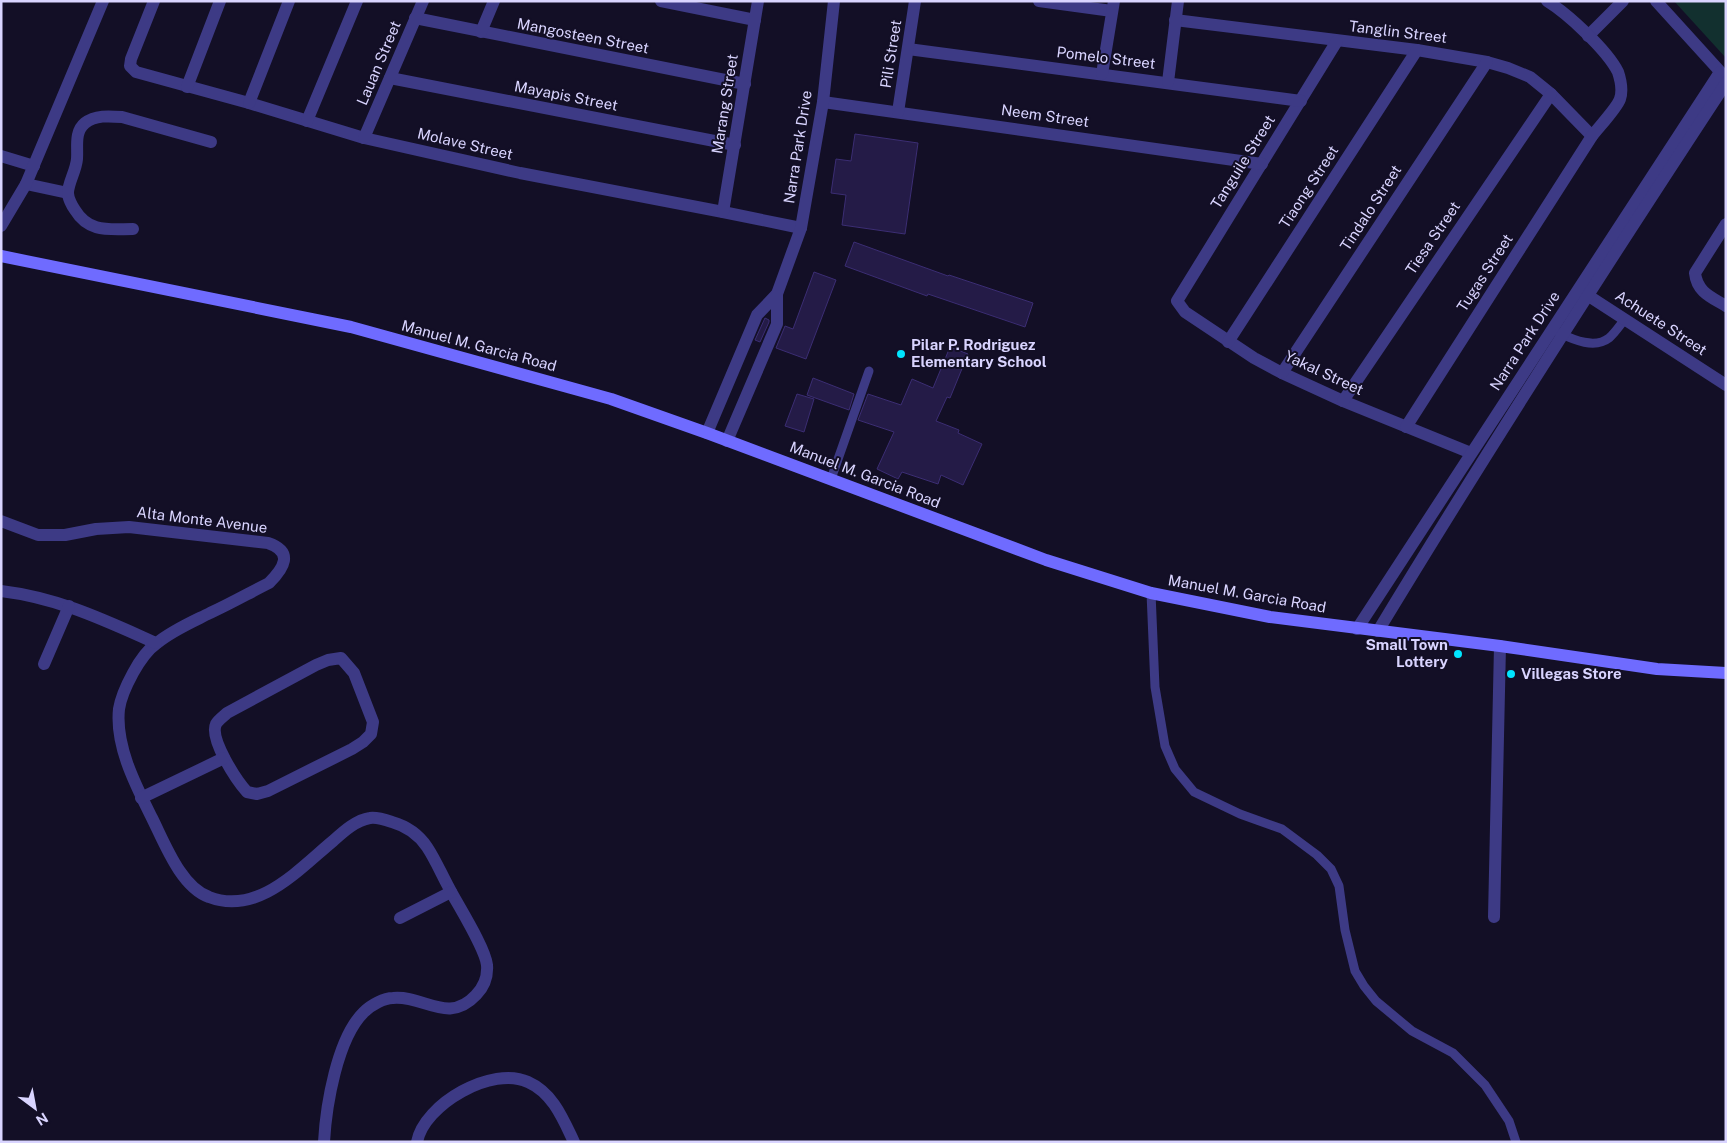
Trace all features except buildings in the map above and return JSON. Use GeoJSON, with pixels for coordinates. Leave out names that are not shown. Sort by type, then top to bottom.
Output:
{"type":"FeatureCollection","features":[{"type":"Feature","properties":{"kind":"main road","name":"Manuel M. Garcia Road"},"geometry":{"type":"LineString","coordinates":[[1,256],[351,327],[611,400],[708,433],[1046,560],[1151,593],[1270,617],[1500,646],[1657,669],[1726,673]]}},
{"type":"Feature","properties":{"kind":"street"},"geometry":{"type":"LineString","coordinates":[[1,226],[26,184],[103,1]]}},
{"type":"Feature","properties":{"kind":"street","name":"Molave Street"},"geometry":{"type":"LineString","coordinates":[[154,1],[131,59],[130,66],[136,72],[249,103],[364,138],[530,175],[801,228]]}},
{"type":"Feature","properties":{"kind":"street"},"geometry":{"type":"LineString","coordinates":[[187,87],[220,1]]}},
{"type":"Feature","properties":{"kind":"street"},"geometry":{"type":"LineString","coordinates":[[249,103],[289,1]]}},
{"type":"Feature","properties":{"kind":"street"},"geometry":{"type":"LineString","coordinates":[[307,121],[357,1]]}},
{"type":"Feature","properties":{"kind":"street","name":"Lauan Street"},"geometry":{"type":"LineString","coordinates":[[364,138],[423,1]]}},
{"type":"Feature","properties":{"kind":"street"},"geometry":{"type":"LineString","coordinates":[[481,32],[494,1]]}},
{"type":"Feature","properties":{"kind":"street"},"geometry":{"type":"LineString","coordinates":[[661,1],[756,20]]}},
{"type":"Feature","properties":{"kind":"street","name":"Marang Street"},"geometry":{"type":"LineString","coordinates":[[723,212],[758,1]]}},
{"type":"Feature","properties":{"kind":"street","name":"Narra Park Drive"},"geometry":{"type":"LineString","coordinates":[[727,441],[777,324],[777,294],[801,228],[823,102],[834,1]]}},
{"type":"Feature","properties":{"kind":"street","name":"Pili Street"},"geometry":{"type":"LineString","coordinates":[[898,112],[915,1]]}},
{"type":"Feature","properties":{"kind":"street"},"geometry":{"type":"LineString","coordinates":[[1039,1],[1113,6],[1102,74]]}},
{"type":"Feature","properties":{"kind":"street"},"geometry":{"type":"LineString","coordinates":[[1168,82],[1178,1]]}},
{"type":"Feature","properties":{"kind":"street","name":"Tugas Street"},"geometry":{"type":"LineString","coordinates":[[1406,427],[1592,136],[1620,100],[1622,86],[1618,72],[1609,59],[1572,19],[1547,1]]}},
{"type":"Feature","properties":{"kind":"street"},"geometry":{"type":"LineString","coordinates":[[1588,36],[1624,1]]}},
{"type":"Feature","properties":{"kind":"street","name":"Narra Park Drive"},"geometry":{"type":"LineString","coordinates":[[1378,632],[1558,332],[1724,78],[1656,1]]}},
{"type":"Feature","properties":{"kind":"street","name":"Mangosteen Street"},"geometry":{"type":"LineString","coordinates":[[415,18],[745,84]]}},
{"type":"Feature","properties":{"kind":"street","name":"Tanglin Street"},"geometry":{"type":"LineString","coordinates":[[1175,20],[1417,50],[1487,62],[1530,77],[1551,94],[1592,136]]}},
{"type":"Feature","properties":{"kind":"street","name":"Tanguile Street"},"geometry":{"type":"LineString","coordinates":[[1177,301],[1337,41]]}},
{"type":"Feature","properties":{"kind":"street","name":"Pomelo Street"},"geometry":{"type":"LineString","coordinates":[[908,49],[1300,101]]}},
{"type":"Feature","properties":{"kind":"street","name":"Tiaong Street"},"geometry":{"type":"LineString","coordinates":[[1228,342],[1417,50]]}},
{"type":"Feature","properties":{"kind":"street","name":"Tindalo Street"},"geometry":{"type":"LineString","coordinates":[[1282,373],[1487,62]]}},
{"type":"Feature","properties":{"kind":"street","name":"Mayapis Street"},"geometry":{"type":"LineString","coordinates":[[390,78],[735,145]]}},
{"type":"Feature","properties":{"kind":"street","name":"Tiesa Street"},"geometry":{"type":"LineString","coordinates":[[1343,401],[1551,94]]}},
{"type":"Feature","properties":{"kind":"street","name":"Neem Street"},"geometry":{"type":"LineString","coordinates":[[823,102],[1262,164]]}},
{"type":"Feature","properties":{"kind":"street"},"geometry":{"type":"LineString","coordinates":[[133,229],[102,228],[88,225],[80,219],[72,207],[68,193],[77,159],[79,131],[85,123],[107,116],[122,117],[211,142]]}},
{"type":"Feature","properties":{"kind":"street"},"geometry":{"type":"LineString","coordinates":[[1,156],[34,166]]}},
{"type":"Feature","properties":{"kind":"street"},"geometry":{"type":"LineString","coordinates":[[26,184],[68,193]]}},
{"type":"Feature","properties":{"kind":"street"},"geometry":{"type":"LineString","coordinates":[[1726,224],[1695,273],[1698,286],[1726,306]]}},
{"type":"Feature","properties":{"kind":"street","name":"Achuete Street"},"geometry":{"type":"LineString","coordinates":[[1583,292],[1726,385]]}},
{"type":"Feature","properties":{"kind":"street","name":"Narra Park Drive"},"geometry":{"type":"LineString","coordinates":[[708,433],[757,315],[777,294]]}},
{"type":"Feature","properties":{"kind":"street","name":"Yakal Street"},"geometry":{"type":"LineString","coordinates":[[1177,301],[1185,312],[1228,342],[1282,373],[1343,401],[1471,453]]}},
{"type":"Feature","properties":{"kind":"street","name":"Narra Park Drive"},"geometry":{"type":"LineString","coordinates":[[1357,629],[1471,453],[1558,332]]}},
{"type":"Feature","properties":{"kind":"street","name":"Alta Monte Avenue"},"geometry":{"type":"LineString","coordinates":[[1,521],[38,535],[64,535],[96,529],[129,527],[268,543],[282,551],[284,557],[283,566],[269,583],[194,620],[156,643],[139,662],[125,686],[119,708],[120,726],[125,755],[142,798],[178,868],[193,888],[209,897],[234,902],[254,898],[278,887],[357,823],[371,818],[391,821],[408,828],[426,845],[479,945],[487,965],[484,986],[468,1003],[454,1008],[429,1006],[408,998],[391,998],[378,1003],[364,1012],[351,1030],[339,1060],[326,1110],[324,1142]]}},
{"type":"Feature","properties":{"kind":"street"},"geometry":{"type":"LineString","coordinates":[[1,591],[24,594],[69,606],[156,643]]}},
{"type":"Feature","properties":{"kind":"street"},"geometry":{"type":"LineString","coordinates":[[44,664],[69,606]]}},
{"type":"Feature","properties":{"kind":"street"},"geometry":{"type":"LineString","coordinates":[[1494,918],[1500,646]]}},
{"type":"Feature","properties":{"kind":"street"},"geometry":{"type":"LineString","coordinates":[[341,658],[348,664],[354,673],[373,722],[371,734],[363,742],[268,791],[258,794],[247,792],[224,758],[215,731],[216,724],[227,713],[322,662],[341,658]]}},
{"type":"Feature","properties":{"kind":"street"},"geometry":{"type":"LineString","coordinates":[[142,798],[224,758]]}},
{"type":"Feature","properties":{"kind":"street"},"geometry":{"type":"LineString","coordinates":[[400,918],[451,892]]}},
{"type":"Feature","properties":{"kind":"street"},"geometry":{"type":"LineString","coordinates":[[417,1142],[419,1134],[430,1117],[445,1103],[470,1087],[493,1080],[509,1078],[528,1081],[551,1100],[562,1116],[574,1142]]}},
{"type":"Feature","properties":{"kind":"lane"},"geometry":{"type":"LineString","coordinates":[[1558,332],[1582,342],[1594,343],[1608,339],[1625,319]]}},
{"type":"Feature","properties":{"kind":"lane"},"geometry":{"type":"LineString","coordinates":[[831,480],[869,371]]}},
{"type":"Feature","properties":{"kind":"lane"},"geometry":{"type":"LineString","coordinates":[[1151,593],[1155,687],[1165,746],[1175,769],[1194,792],[1240,814],[1282,829],[1317,855],[1331,869],[1339,886],[1345,930],[1355,971],[1364,986],[1376,1002],[1412,1031],[1453,1053],[1485,1085],[1509,1121],[1516,1142]]}},
{"type":"Feature","properties":{"kind":"green space"},"geometry":{"type":"Polygon","coordinates":[[[1674,1],[1726,1],[1726,58],[1674,1]]]}},
{"type":"Feature","properties":{"kind":"place","name":"Pilar P. Rodriguez Elementary School"},"geometry":{"type":"Point","coordinates":[901,354]}},
{"type":"Feature","properties":{"kind":"place","name":"Small Town Lottery"},"geometry":{"type":"Point","coordinates":[1458,654]}},
{"type":"Feature","properties":{"kind":"place","name":"Villegas Store"},"geometry":{"type":"Point","coordinates":[1511,674]}}]}
